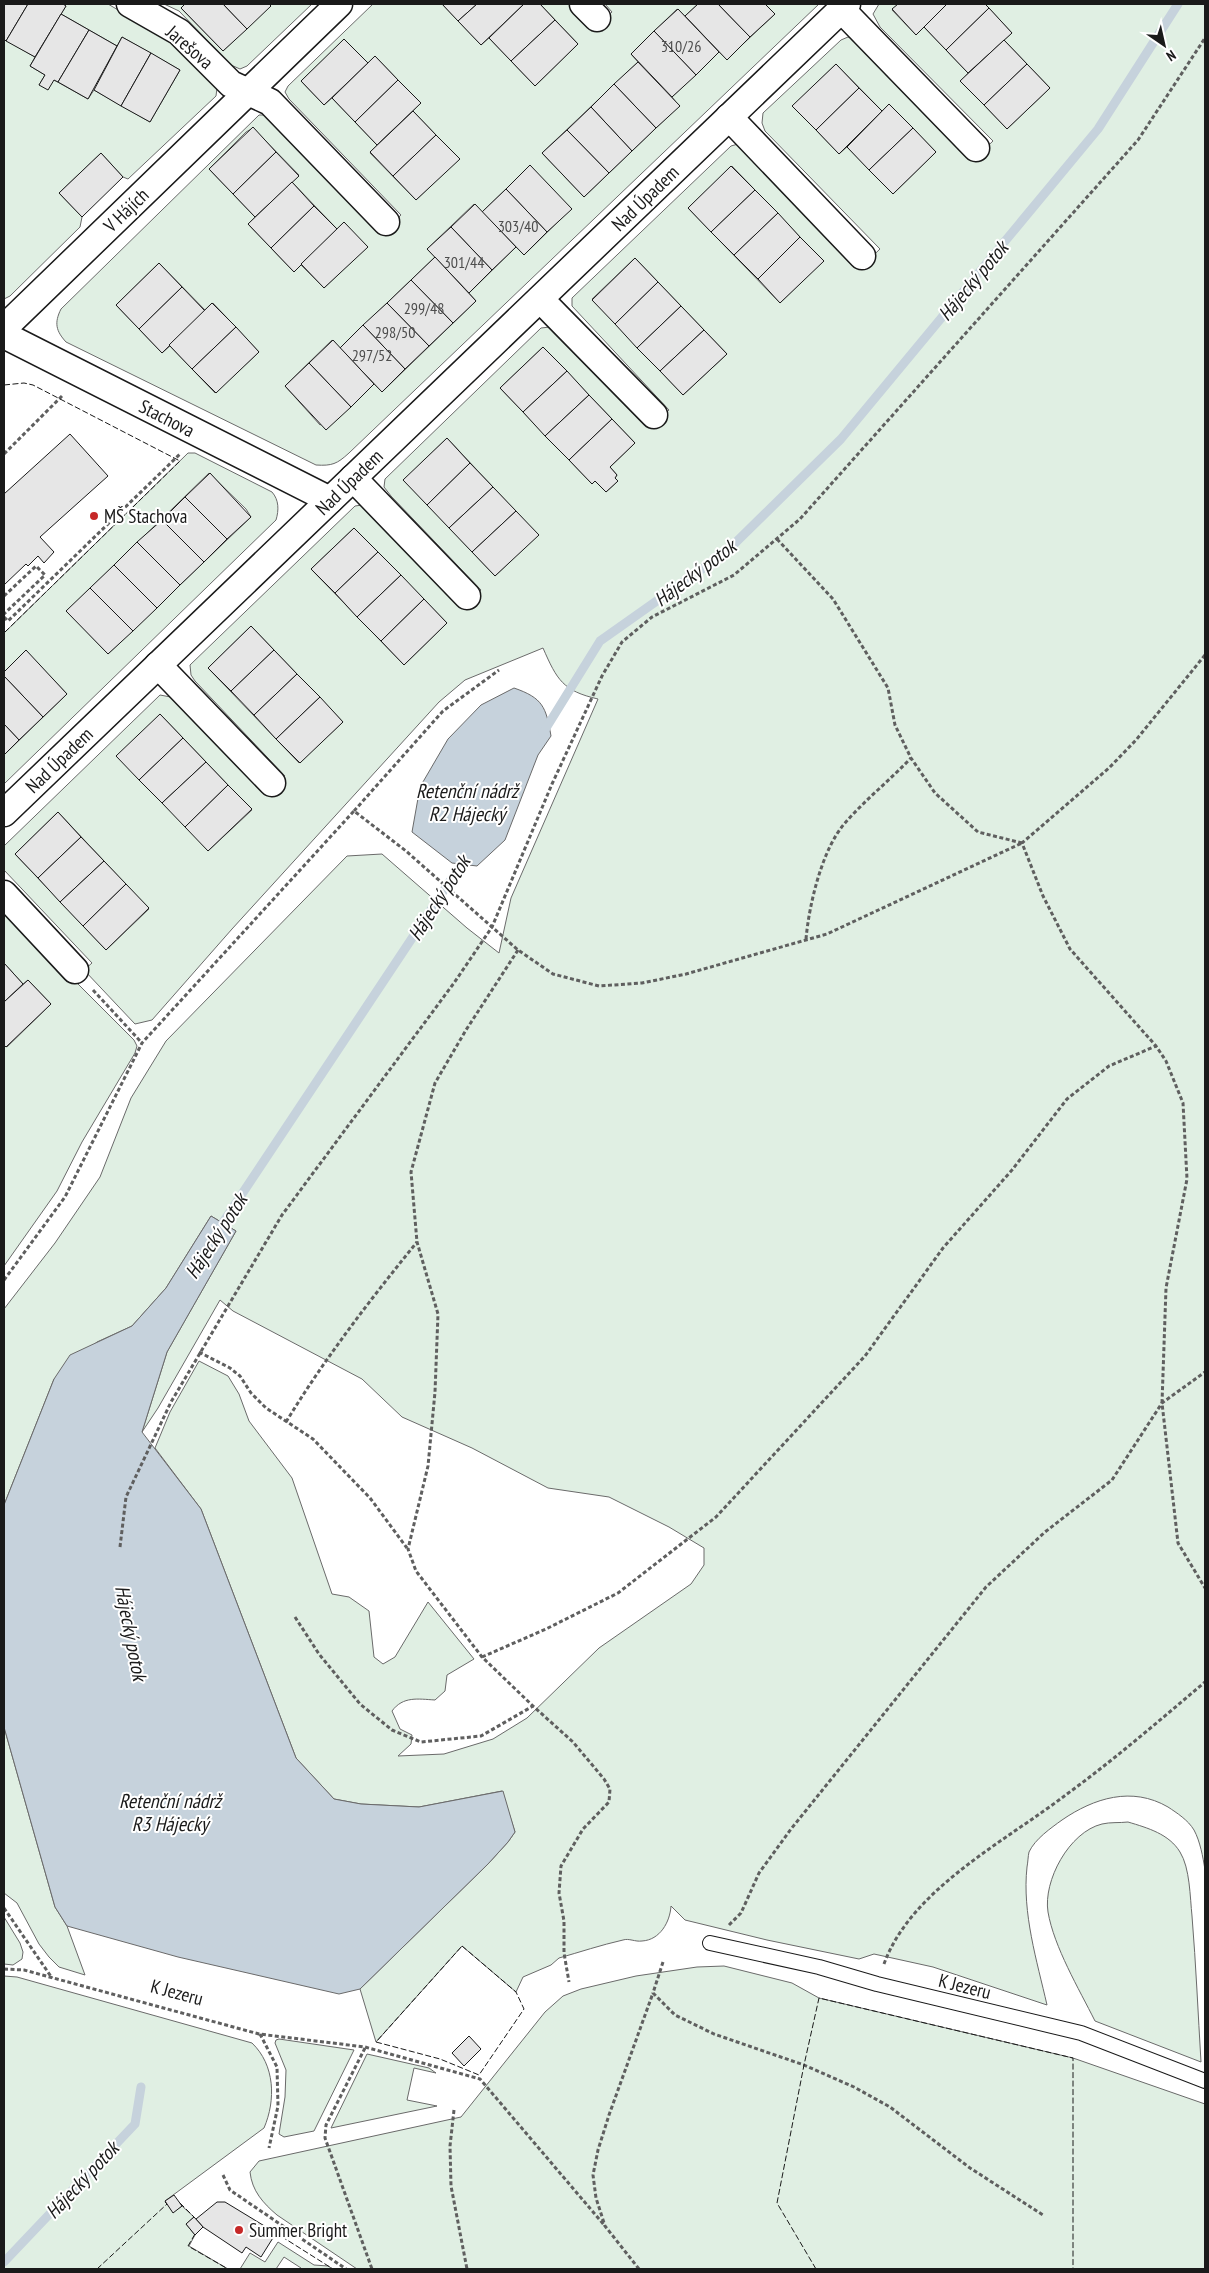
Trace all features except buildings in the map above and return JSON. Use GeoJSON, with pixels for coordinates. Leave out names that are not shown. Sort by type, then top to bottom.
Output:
{"type":"FeatureCollection","features":[{"type":"Feature","properties":{"kind":"street","name":"Jarešova"},"geometry":{"type":"LineString","coordinates":[[130,4],[179,32],[231,84],[249,91]]}},
{"type":"Feature","properties":{"kind":"street","name":"V Hájích"},"geometry":{"type":"LineString","coordinates":[[4,328],[340,4]]}},
{"type":"Feature","properties":{"kind":"street","name":"Nad Úpadem"},"geometry":{"type":"LineString","coordinates":[[4,813],[844,6],[976,148]]}},
{"type":"Feature","properties":{"kind":"street"},"geometry":{"type":"LineString","coordinates":[[249,91],[270,102],[386,222]]}},
{"type":"Feature","properties":{"kind":"street"},"geometry":{"type":"LineString","coordinates":[[729,117],[862,256]]}},
{"type":"Feature","properties":{"kind":"street"},"geometry":{"type":"LineString","coordinates":[[540,299],[654,414]]}},
{"type":"Feature","properties":{"kind":"street","name":"Stachova"},"geometry":{"type":"LineString","coordinates":[[4,335],[330,500]]}},
{"type":"Feature","properties":{"kind":"street"},"geometry":{"type":"LineString","coordinates":[[353,478],[467,596]]}},
{"type":"Feature","properties":{"kind":"street"},"geometry":{"type":"LineString","coordinates":[[158,665],[272,783]]}},
{"type":"Feature","properties":{"kind":"street"},"geometry":{"type":"LineString","coordinates":[[4,894],[75,970]]}},
{"type":"Feature","properties":{"kind":"lane","name":"K Jezeru"},"geometry":{"type":"LineString","coordinates":[[710,1943],[820,1968],[877,1984],[1081,2033],[1205,2081]]}},
{"type":"Feature","properties":{"kind":"path"},"geometry":{"type":"LineString","coordinates":[[120,1546],[126,1497],[171,1402],[282,1215],[454,983],[492,927],[552,784],[602,676],[622,642],[652,618],[734,576],[800,519],[1138,140],[1205,38]]}},
{"type":"Feature","properties":{"kind":"path"},"geometry":{"type":"LineString","coordinates":[[4,454],[59,399]]}},
{"type":"Feature","properties":{"kind":"path"},"geometry":{"type":"LineString","coordinates":[[4,596],[36,566],[44,574],[4,615],[8,621],[176,458]]}},
{"type":"Feature","properties":{"kind":"path"},"geometry":{"type":"LineString","coordinates":[[777,539],[833,600],[888,688],[896,725],[911,758],[935,793],[978,832],[1022,843]]}},
{"type":"Feature","properties":{"kind":"path"},"geometry":{"type":"LineString","coordinates":[[354,811],[406,851],[518,950],[553,974],[599,986],[642,983],[686,974],[827,934],[1022,843],[1109,768],[1136,740],[1205,655]]}},
{"type":"Feature","properties":{"kind":"path"},"geometry":{"type":"LineString","coordinates":[[4,1280],[65,1197],[142,1043],[443,711],[499,670]]}},
{"type":"Feature","properties":{"kind":"path"},"geometry":{"type":"LineString","coordinates":[[806,939],[808,913],[819,876],[828,853],[844,824],[911,758]]}},
{"type":"Feature","properties":{"kind":"path"},"geometry":{"type":"LineString","coordinates":[[1022,843],[1043,896],[1070,949],[1156,1046],[1166,1061],[1183,1103],[1187,1179],[1166,1288],[1162,1403],[1178,1543],[1205,1588]]}},
{"type":"Feature","properties":{"kind":"path"},"geometry":{"type":"LineString","coordinates":[[408,1549],[428,1466],[435,1392],[438,1314],[417,1242],[411,1172],[435,1083],[466,1030],[518,950]]}},
{"type":"Feature","properties":{"kind":"path"},"geometry":{"type":"LineString","coordinates":[[75,970],[142,1043]]}},
{"type":"Feature","properties":{"kind":"path"},"geometry":{"type":"LineString","coordinates":[[482,1657],[546,1629],[618,1593],[716,1517],[865,1356],[943,1248],[1012,1170],[1067,1099],[1109,1066],[1156,1046]]}},
{"type":"Feature","properties":{"kind":"path"},"geometry":{"type":"LineString","coordinates":[[286,1422],[313,1378],[367,1304],[417,1242]]}},
{"type":"Feature","properties":{"kind":"path"},"geometry":{"type":"LineString","coordinates":[[199,1352],[230,1368],[240,1376],[251,1393],[266,1408],[313,1439],[370,1498],[408,1549],[416,1571],[482,1657],[532,1706],[573,1742],[610,1789],[609,1802],[583,1829],[561,1866],[559,1893],[564,1921],[564,1953],[570,1982]]}},
{"type":"Feature","properties":{"kind":"path"},"geometry":{"type":"LineString","coordinates":[[710,1943],[741,1914],[759,1873],[791,1829],[986,1587],[1045,1532],[1112,1480],[1162,1403],[1205,1372]]}},
{"type":"Feature","properties":{"kind":"path"},"geometry":{"type":"LineString","coordinates":[[294,1617],[319,1654],[360,1704],[392,1730],[422,1742],[481,1736],[532,1706]]}},
{"type":"Feature","properties":{"kind":"path"},"geometry":{"type":"LineString","coordinates":[[877,1984],[889,1950],[901,1930],[941,1885],[1068,1794],[1205,1682]]}},
{"type":"Feature","properties":{"kind":"path"},"geometry":{"type":"LineString","coordinates":[[4,1908],[53,1978]]}},
{"type":"Feature","properties":{"kind":"path"},"geometry":{"type":"LineString","coordinates":[[605,2226],[596,2198],[593,2175],[598,2150],[663,1962]]}},
{"type":"Feature","properties":{"kind":"path","name":"K Jezeru"},"geometry":{"type":"LineString","coordinates":[[4,1969],[24,1970],[259,2034],[365,2047],[480,2079],[605,2226],[639,2269]]}},
{"type":"Feature","properties":{"kind":"path"},"geometry":{"type":"LineString","coordinates":[[653,1993],[675,2015],[714,2034],[804,2065],[854,2087],[890,2107],[970,2168],[1043,2215]]}},
{"type":"Feature","properties":{"kind":"path"},"geometry":{"type":"LineString","coordinates":[[259,2034],[277,2067],[278,2106],[269,2148]]}},
{"type":"Feature","properties":{"kind":"path"},"geometry":{"type":"LineString","coordinates":[[365,2047],[326,2125],[325,2138],[372,2269]]}},
{"type":"Feature","properties":{"kind":"path"},"geometry":{"type":"LineString","coordinates":[[454,2110],[450,2146],[451,2186],[467,2269]]}},
{"type":"Feature","properties":{"kind":"path"},"geometry":{"type":"LineString","coordinates":[[223,2175],[230,2190],[346,2269]]}},
{"type":"Feature","properties":{"kind":"green space"},"geometry":{"type":"Polygon","coordinates":[[[63,4],[108,4],[179,46],[217,88],[216,96],[128,179],[123,177],[101,153],[59,193],[82,217],[80,227],[10,296],[4,299],[4,39],[35,57],[30,66],[45,75],[39,85],[54,80],[88,99],[94,90],[150,122],[180,70],[122,37],[117,46],[61,14],[66,6],[63,4]]]}},
{"type":"Feature","properties":{"kind":"green space"},"geometry":{"type":"Polygon","coordinates":[[[164,4],[185,4],[181,8],[223,51],[272,4],[312,4],[247,66],[240,69],[231,65],[179,11],[164,4]]]}},
{"type":"Feature","properties":{"kind":"green space"},"geometry":{"type":"Polygon","coordinates":[[[373,4],[442,4],[481,45],[489,38],[535,86],[578,44],[540,4],[568,4],[593,29],[612,12],[605,4],[698,4],[685,16],[677,9],[631,54],[638,62],[542,153],[584,197],[679,106],[672,97],[719,52],[727,59],[775,14],[765,4],[819,4],[349,453],[338,462],[326,465],[316,465],[66,342],[57,327],[57,319],[61,309],[259,115],[266,115],[382,232],[401,215],[289,99],[285,92],[288,86],[373,4]],[[344,40],[301,81],[324,105],[332,98],[377,145],[370,153],[416,200],[459,159],[413,111],[420,103],[375,56],[368,63],[344,40]],[[253,128],[246,132],[209,169],[255,217],[248,224],[294,272],[301,265],[324,288],[367,247],[337,229],[292,182],[299,175],[253,128]],[[530,166],[482,212],[474,204],[427,249],[435,257],[340,348],[332,340],[285,386],[320,425],[351,407],[374,384],[382,392],[476,301],[469,293],[516,247],[524,255],[571,209],[530,166]],[[159,263],[116,305],[162,353],[170,346],[215,393],[259,352],[213,303],[205,310],[159,263]]]}},
{"type":"Feature","properties":{"kind":"green space"},"geometry":{"type":"Polygon","coordinates":[[[879,4],[898,4],[892,10],[916,35],[924,27],[968,73],[961,81],[1007,129],[1050,88],[1004,40],[1012,33],[985,4],[1205,4],[1205,1870],[1198,1839],[1189,1823],[1168,1807],[1141,1797],[1114,1797],[1100,1801],[1074,1812],[1044,1834],[1029,1852],[1026,1884],[1031,1937],[1047,2005],[933,1967],[874,1954],[859,1959],[767,1940],[685,1920],[671,1906],[666,1924],[659,1934],[654,1937],[642,1941],[625,1940],[559,1958],[551,1965],[523,1977],[516,1992],[462,1946],[376,2042],[360,1989],[488,1864],[515,1832],[502,1791],[419,1807],[361,1804],[334,1799],[296,1758],[201,1509],[155,1448],[170,1412],[199,1361],[228,1376],[239,1394],[249,1421],[292,1478],[332,1594],[349,1597],[369,1611],[374,1657],[383,1664],[395,1657],[428,1602],[474,1659],[447,1675],[445,1691],[435,1700],[417,1699],[406,1701],[396,1706],[392,1711],[400,1729],[412,1735],[411,1744],[398,1756],[444,1754],[493,1739],[527,1718],[599,1648],[691,1584],[704,1565],[704,1548],[669,1527],[609,1497],[548,1488],[472,1448],[402,1417],[362,1379],[233,1311],[220,1300],[158,1408],[142,1432],[167,1352],[236,1231],[211,1216],[166,1288],[132,1326],[97,1342],[54,1379],[4,1505],[4,1309],[55,1243],[100,1177],[131,1098],[166,1041],[347,856],[382,854],[467,928],[499,953],[511,898],[598,699],[569,688],[557,676],[543,648],[465,680],[439,702],[232,929],[152,1020],[135,1024],[84,970],[92,963],[4,870],[4,846],[160,695],[176,698],[268,792],[285,776],[195,681],[191,675],[190,665],[355,506],[362,505],[463,606],[481,590],[391,496],[384,487],[385,479],[541,328],[550,327],[651,426],[669,410],[572,306],[572,298],[731,146],[738,144],[747,150],[859,269],[880,249],[765,131],[762,123],[763,113],[841,40],[848,37],[855,40],[973,160],[993,141],[880,27],[873,14],[879,4]],[[836,64],[793,106],[839,154],[847,147],[893,194],[936,152],[889,104],[882,111],[836,64]],[[732,166],[688,208],[780,303],[823,261],[732,166]],[[635,258],[592,299],[683,395],[727,354],[635,258]],[[543,347],[500,388],[592,484],[595,481],[606,492],[618,481],[615,478],[617,475],[610,467],[635,443],[543,347]],[[447,438],[404,480],[495,576],[538,535],[447,438]],[[354,528],[311,569],[404,665],[447,623],[354,528]],[[251,626],[208,668],[299,763],[343,722],[251,626]],[[160,714],[208,851],[252,810],[160,714]],[[58,812],[15,854],[106,950],[149,909],[58,812]]]}},
{"type":"Feature","properties":{"kind":"green space"},"geometry":{"type":"Polygon","coordinates":[[[188,453],[195,453],[272,492],[276,498],[278,509],[276,520],[4,784],[4,755],[67,694],[26,651],[4,672],[4,633],[188,453]],[[209,473],[67,611],[108,654],[251,517],[246,509],[209,473]]]}},
{"type":"Feature","properties":{"kind":"green space"},"geometry":{"type":"Polygon","coordinates":[[[4,910],[134,1040],[137,1046],[135,1053],[82,1142],[57,1191],[4,1266],[4,1045],[7,1047],[51,1004],[28,980],[23,984],[4,963],[4,910]]]}},
{"type":"Feature","properties":{"kind":"green space"},"geometry":{"type":"Polygon","coordinates":[[[4,1727],[55,1907],[67,1926],[85,1975],[59,1967],[49,1957],[39,1944],[17,1903],[4,1893],[4,1727]]]}},
{"type":"Feature","properties":{"kind":"green space"},"geometry":{"type":"Polygon","coordinates":[[[1128,1822],[1164,1836],[1180,1852],[1186,1866],[1192,1916],[1201,2062],[1095,2021],[1068,1968],[1051,1925],[1048,1912],[1050,1886],[1054,1873],[1069,1847],[1090,1829],[1105,1823],[1128,1822]]]}},
{"type":"Feature","properties":{"kind":"green space"},"geometry":{"type":"Polygon","coordinates":[[[4,1917],[20,1943],[23,1952],[22,1959],[13,1965],[4,1964],[4,1917]]]}},
{"type":"Feature","properties":{"kind":"green space"},"geometry":{"type":"Polygon","coordinates":[[[724,1966],[792,1983],[819,1998],[1073,2058],[1205,2104],[1205,2269],[357,2269],[277,2215],[263,2201],[253,2185],[250,2172],[259,2161],[461,2117],[545,2012],[563,1996],[581,1989],[636,1976],[697,1967],[724,1966]]]}},
{"type":"Feature","properties":{"kind":"green space"},"geometry":{"type":"Polygon","coordinates":[[[4,1976],[17,1977],[252,2043],[260,2052],[269,2072],[272,2095],[264,2128],[165,2201],[173,2212],[182,2206],[194,2217],[186,2224],[195,2235],[189,2246],[228,2269],[4,2269],[4,1976]]]}},
{"type":"Feature","properties":{"kind":"green space"},"geometry":{"type":"Polygon","coordinates":[[[279,2039],[354,2050],[314,2131],[284,2137],[279,2134],[285,2097],[286,2070],[275,2043],[279,2039]]]}},
{"type":"Feature","properties":{"kind":"green space"},"geometry":{"type":"Polygon","coordinates":[[[367,2054],[429,2068],[436,2073],[414,2068],[407,2100],[437,2106],[331,2128],[367,2054]]]}},
{"type":"Feature","properties":{"kind":"green space"},"geometry":{"type":"Polygon","coordinates":[[[278,2242],[314,2265],[328,2266],[333,2269],[299,2269],[301,2268],[284,2257],[276,2269],[240,2269],[250,2253],[265,2262],[278,2242]]]}},
{"type":"Feature","properties":{"kind":"water","name":"Retenční nádrž R2 Hájecký"},"geometry":{"type":"Polygon","coordinates":[[[514,688],[531,696],[542,705],[551,736],[538,755],[505,840],[477,866],[452,863],[412,832],[420,787],[448,739],[481,705],[514,688]]]}},
{"type":"Feature","properties":{"kind":"water","name":"Retenční nádrž R3 Hájecký"},"geometry":{"type":"Polygon","coordinates":[[[211,1216],[236,1231],[167,1352],[142,1432],[201,1509],[296,1758],[334,1799],[361,1804],[419,1807],[503,1791],[515,1832],[488,1864],[360,1989],[339,1994],[178,1957],[67,1926],[55,1907],[4,1727],[4,1505],[54,1379],[70,1355],[132,1326],[166,1288],[211,1216]]]}},
{"type":"Feature","properties":{"kind":"waterway","name":"Hájecký potok"},"geometry":{"type":"LineString","coordinates":[[543,733],[600,641],[726,552],[841,439],[1098,129],[1178,4]]}},
{"type":"Feature","properties":{"kind":"waterway","name":"Hájecký potok"},"geometry":{"type":"LineString","coordinates":[[216,1233],[468,854]]}},
{"type":"Feature","properties":{"kind":"waterway","name":"Hájecký potok"},"geometry":{"type":"LineString","coordinates":[[4,2262],[135,2124],[141,2087]]}},
{"type":"Feature","properties":{"kind":"fence"},"geometry":{"type":"LineString","coordinates":[[4,385],[24,383],[33,385],[180,461],[4,633]]}},
{"type":"Feature","properties":{"kind":"fence"},"geometry":{"type":"LineString","coordinates":[[462,1946],[516,1992],[524,2009],[479,2075],[440,2059],[376,2042],[462,1946]]}},
{"type":"Feature","properties":{"kind":"fence"},"geometry":{"type":"LineString","coordinates":[[816,2269],[777,2203],[819,1998],[1073,2058],[1073,2269]]}},
{"type":"Feature","properties":{"kind":"fence"},"geometry":{"type":"LineString","coordinates":[[97,2269],[167,2204],[165,2202]]}},
{"type":"Feature","properties":{"kind":"fence"},"geometry":{"type":"LineString","coordinates":[[180,2203],[194,2217]]}},
{"type":"Feature","properties":{"kind":"fence"},"geometry":{"type":"LineString","coordinates":[[275,2235],[276,2233],[333,2269]]}},
{"type":"Feature","properties":{"kind":"fence"},"geometry":{"type":"LineString","coordinates":[[195,2234],[188,2246],[228,2269]]}},
{"type":"Feature","properties":{"kind":"place","name":"MŠ Stachova"},"geometry":{"type":"Point","coordinates":[94,516]}},
{"type":"Feature","properties":{"kind":"place","name":"Summer Bright"},"geometry":{"type":"Point","coordinates":[239,2230]}}]}
